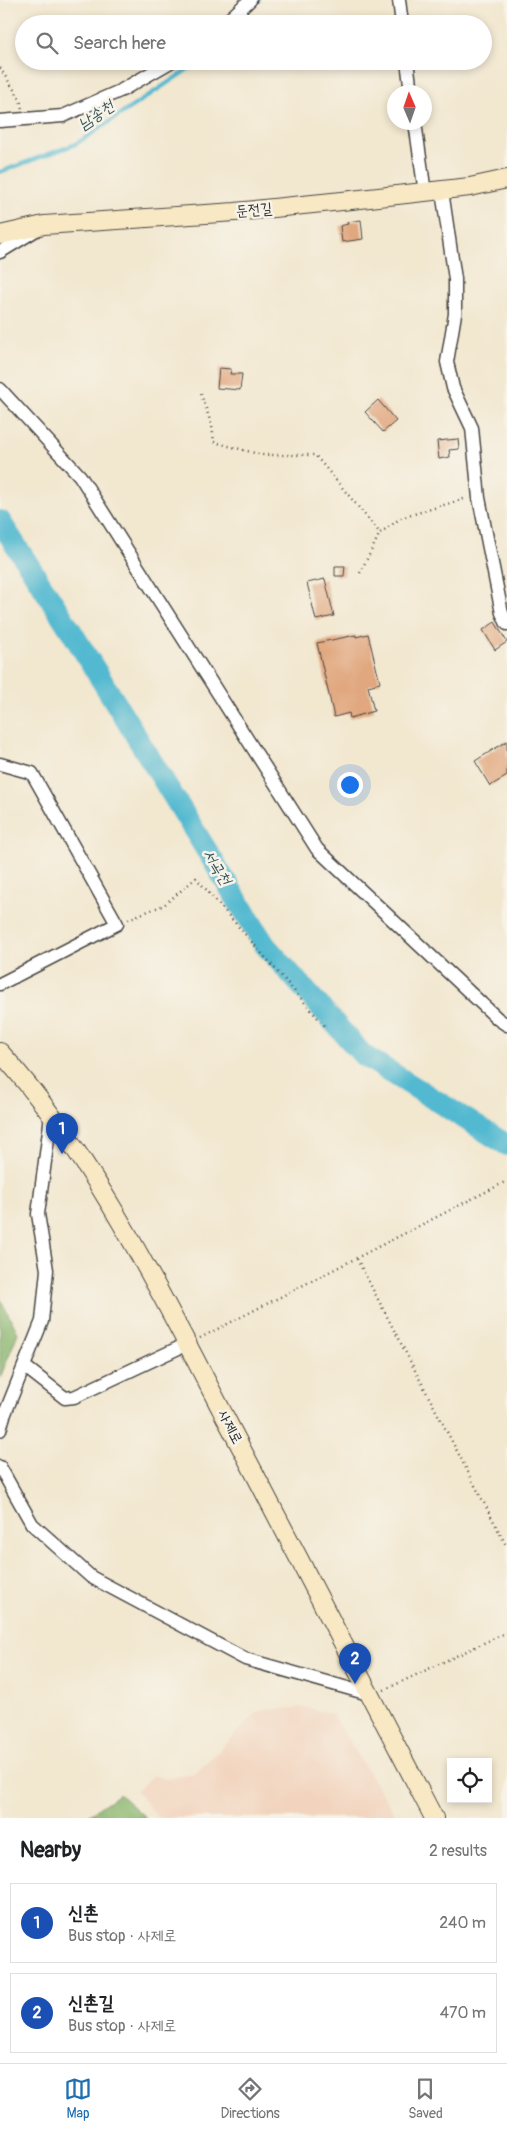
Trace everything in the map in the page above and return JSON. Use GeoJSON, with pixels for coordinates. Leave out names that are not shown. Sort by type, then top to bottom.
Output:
{"type":"FeatureCollection","features":[{"type":"Feature","properties":{"kind":"street"},"geometry":{"type":"LineString","coordinates":[[234,15],[250,0]]}},
{"type":"Feature","properties":{"kind":"street"},"geometry":{"type":"LineString","coordinates":[[399,0],[401,15]]}},
{"type":"Feature","properties":{"kind":"street"},"geometry":{"type":"LineString","coordinates":[[0,121],[63,116],[122,90],[156,70]]}},
{"type":"Feature","properties":{"kind":"street"},"geometry":{"type":"LineString","coordinates":[[408,70],[410,85]]}},
{"type":"Feature","properties":{"kind":"street"},"geometry":{"type":"LineString","coordinates":[[417,130],[455,279],[455,314],[447,362],[453,388],[472,428],[478,494],[502,613],[507,624]]}},
{"type":"Feature","properties":{"kind":"street","name":"둔전길"},"geometry":{"type":"LineString","coordinates":[[0,235],[44,225],[235,212],[433,192],[507,179]]}},
{"type":"Feature","properties":{"kind":"street"},"geometry":{"type":"LineString","coordinates":[[0,252],[44,225]]}},
{"type":"Feature","properties":{"kind":"street"},"geometry":{"type":"LineString","coordinates":[[0,389],[80,476],[317,849],[498,1019],[507,1024]]}},
{"type":"Feature","properties":{"kind":"street"},"geometry":{"type":"LineString","coordinates":[[0,764],[32,773],[117,924],[0,984]]}},
{"type":"Feature","properties":{"kind":"street","name":"사제로"},"geometry":{"type":"LineString","coordinates":[[0,1052],[51,1116],[113,1209],[187,1344],[434,1818]]}},
{"type":"Feature","properties":{"kind":"street"},"geometry":{"type":"LineString","coordinates":[[0,1430],[42,1321],[47,1270],[38,1214],[51,1116]]}},
{"type":"Feature","properties":{"kind":"street"},"geometry":{"type":"LineString","coordinates":[[24,1366],[66,1398],[74,1398],[187,1344]]}},
{"type":"Feature","properties":{"kind":"street"},"geometry":{"type":"LineString","coordinates":[[0,1467],[32,1524],[91,1577],[245,1659],[372,1696]]}},
{"type":"Feature","properties":{"kind":"path"},"geometry":{"type":"LineString","coordinates":[[0,68],[20,99],[23,120]]}},
{"type":"Feature","properties":{"kind":"path"},"geometry":{"type":"LineString","coordinates":[[201,394],[212,426],[214,442],[262,455],[315,455],[380,534]]}},
{"type":"Feature","properties":{"kind":"path"},"geometry":{"type":"LineString","coordinates":[[360,573],[380,534],[401,518],[478,494]]}},
{"type":"Feature","properties":{"kind":"path"},"geometry":{"type":"LineString","coordinates":[[117,924],[164,905],[196,878],[325,1026]]}},
{"type":"Feature","properties":{"kind":"path"},"geometry":{"type":"LineString","coordinates":[[187,1344],[507,1181]]}},
{"type":"Feature","properties":{"kind":"path"},"geometry":{"type":"LineString","coordinates":[[357,1259],[507,1547]]}},
{"type":"Feature","properties":{"kind":"path"},"geometry":{"type":"LineString","coordinates":[[372,1696],[507,1632]]}},
{"type":"Feature","properties":{"kind":"shaded area"},"geometry":{"type":"Polygon","coordinates":[[[305,1707],[332,1714],[397,1818],[158,1818],[136,1791],[153,1775],[166,1779],[196,1773],[259,1711],[305,1707]]]}},
{"type":"Feature","properties":{"kind":"green space"},"geometry":{"type":"Polygon","coordinates":[[[0,1298],[18,1333],[0,1378],[0,1298]]]}},
{"type":"Feature","properties":{"kind":"green space"},"geometry":{"type":"Polygon","coordinates":[[[119,1794],[146,1818],[84,1818],[119,1794]]]}},
{"type":"Feature","properties":{"kind":"building"},"geometry":{"type":"Polygon","coordinates":[[[361,220],[363,239],[342,242],[340,226],[348,224],[347,222],[361,220]]]}},
{"type":"Feature","properties":{"kind":"building"},"geometry":{"type":"Polygon","coordinates":[[[219,368],[231,369],[230,374],[242,374],[240,390],[217,388],[219,368]]]}},
{"type":"Feature","properties":{"kind":"building"},"geometry":{"type":"Polygon","coordinates":[[[378,400],[396,421],[383,432],[365,412],[378,400]]]}},
{"type":"Feature","properties":{"kind":"building"},"geometry":{"type":"Polygon","coordinates":[[[458,439],[459,449],[449,450],[450,457],[439,459],[437,441],[458,439]]]}},
{"type":"Feature","properties":{"kind":"building"},"geometry":{"type":"Polygon","coordinates":[[[335,566],[345,566],[344,576],[335,576],[335,566]]]}},
{"type":"Feature","properties":{"kind":"building"},"geometry":{"type":"Polygon","coordinates":[[[325,579],[334,616],[316,620],[307,583],[325,579]]]}},
{"type":"Feature","properties":{"kind":"building"},"geometry":{"type":"Polygon","coordinates":[[[495,622],[507,642],[495,650],[483,630],[495,622]]]}},
{"type":"Feature","properties":{"kind":"building"},"geometry":{"type":"Polygon","coordinates":[[[368,634],[380,683],[368,686],[374,711],[350,718],[349,713],[334,717],[317,643],[368,634]]]}},
{"type":"Feature","properties":{"kind":"building"},"geometry":{"type":"Polygon","coordinates":[[[507,741],[507,776],[490,786],[475,761],[507,741]]]}},
{"type":"Feature","properties":{"kind":"waterway","name":"남송천"},"geometry":{"type":"LineString","coordinates":[[244,15],[259,0]]}},
{"type":"Feature","properties":{"kind":"waterway","name":"남송천"},"geometry":{"type":"LineString","coordinates":[[0,172],[76,144],[187,70]]}},
{"type":"Feature","properties":{"kind":"waterway","name":"서곡천"},"geometry":{"type":"LineString","coordinates":[[0,521],[70,629],[265,945],[363,1055],[507,1145]]}},
{"type":"Feature","properties":{"kind":"place","name":"신촌"},"geometry":{"type":"Point","coordinates":[62,1154]}},
{"type":"Feature","properties":{"kind":"place","name":"신촌길"},"geometry":{"type":"Point","coordinates":[355,1684]}}]}
